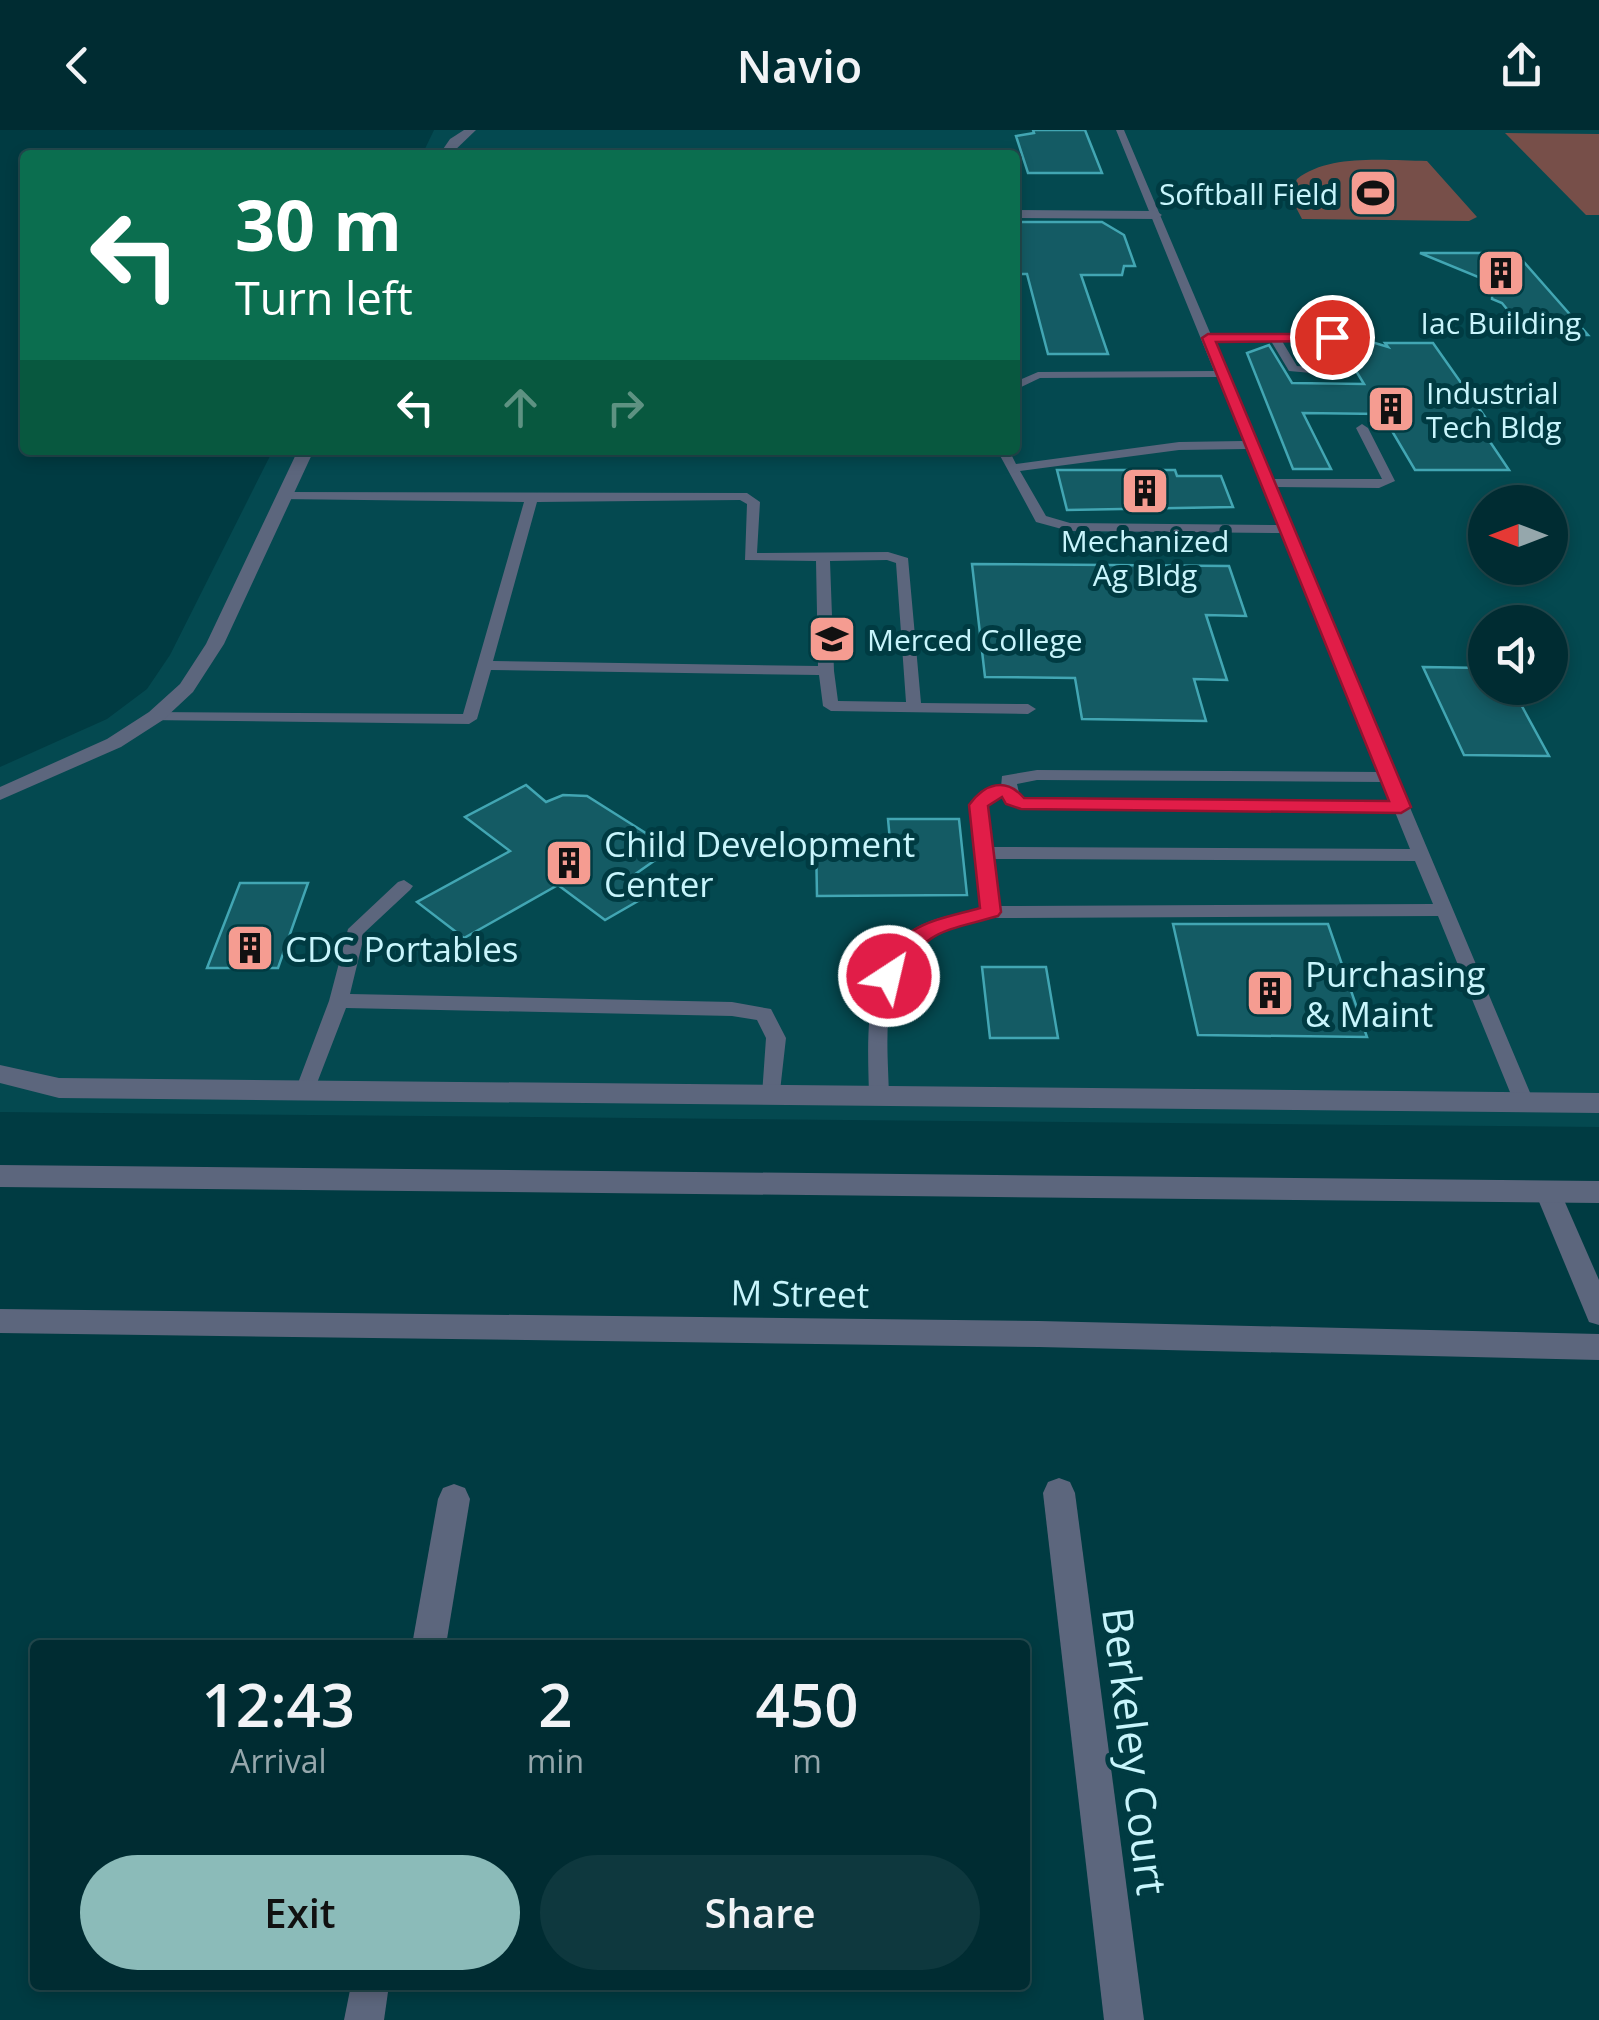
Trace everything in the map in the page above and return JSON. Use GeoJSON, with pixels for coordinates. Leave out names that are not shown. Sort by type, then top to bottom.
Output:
{"type":"FeatureCollection","features":[{"type":"Feature","properties":{"kind":"street"},"geometry":{"type":"LineString","coordinates":[[448,150],[471,130]]}},
{"type":"Feature","properties":{"kind":"street"},"geometry":{"type":"LineString","coordinates":[[1020,214],[1156,215]]}},
{"type":"Feature","properties":{"kind":"street"},"geometry":{"type":"LineString","coordinates":[[0,794],[76,760],[154,717],[190,683],[216,640],[304,455]]}},
{"type":"Feature","properties":{"kind":"street"},"geometry":{"type":"LineString","coordinates":[[0,1074],[59,1088],[1599,1103]]}},
{"type":"Feature","properties":{"kind":"street"},"geometry":{"type":"LineString","coordinates":[[0,1176],[1599,1192]]}},
{"type":"Feature","properties":{"kind":"street"},"geometry":{"type":"LineString","coordinates":[[1548,1192],[1599,1313]]}},
{"type":"Feature","properties":{"kind":"street","name":"M Street"},"geometry":{"type":"LineString","coordinates":[[0,1321],[1039,1334],[1599,1347]]}},
{"type":"Feature","properties":{"kind":"street","name":"Berkeley Court"},"geometry":{"type":"LineString","coordinates":[[1059,1492],[1124,2020]]}},
{"type":"Feature","properties":{"kind":"street"},"geometry":{"type":"LineString","coordinates":[[429,1640],[454,1499]]}},
{"type":"Feature","properties":{"kind":"street"},"geometry":{"type":"LineString","coordinates":[[364,2020],[369,1990]]}},
{"type":"Feature","properties":{"kind":"lane"},"geometry":{"type":"LineString","coordinates":[[1120,130],[1524,1102]]}},
{"type":"Feature","properties":{"kind":"lane"},"geometry":{"type":"LineString","coordinates":[[1208,338],[1332,337]]}},
{"type":"Feature","properties":{"kind":"lane"},"geometry":{"type":"LineString","coordinates":[[1275,338],[1294,369],[1346,373]]}},
{"type":"Feature","properties":{"kind":"lane"},"geometry":{"type":"LineString","coordinates":[[1020,384],[1038,374],[1224,374]]}},
{"type":"Feature","properties":{"kind":"lane"},"geometry":{"type":"LineString","coordinates":[[1268,483],[1388,481],[1362,428]]}},
{"type":"Feature","properties":{"kind":"lane"},"geometry":{"type":"LineString","coordinates":[[1012,468],[1180,446],[1252,445]]}},
{"type":"Feature","properties":{"kind":"lane"},"geometry":{"type":"LineString","coordinates":[[1006,455],[1041,519],[1069,527],[1287,529]]}},
{"type":"Feature","properties":{"kind":"lane"},"geometry":{"type":"LineString","coordinates":[[284,496],[742,496],[754,502],[750,557],[888,556],[903,561],[914,708]]}},
{"type":"Feature","properties":{"kind":"lane"},"geometry":{"type":"LineString","coordinates":[[154,717],[469,719],[532,498]]}},
{"type":"Feature","properties":{"kind":"lane"},"geometry":{"type":"LineString","coordinates":[[824,557],[826,671],[831,706],[1028,710]]}},
{"type":"Feature","properties":{"kind":"lane"},"geometry":{"type":"LineString","coordinates":[[485,665],[826,671]]}},
{"type":"Feature","properties":{"kind":"lane"},"geometry":{"type":"LineString","coordinates":[[1388,777],[1037,775],[1008,780],[1012,800],[1021,804],[1401,807]]}},
{"type":"Feature","properties":{"kind":"lane"},"geometry":{"type":"LineString","coordinates":[[991,912],[978,805],[987,794],[1009,790]]}},
{"type":"Feature","properties":{"kind":"lane"},"geometry":{"type":"LineString","coordinates":[[984,854],[1420,854]]}},
{"type":"Feature","properties":{"kind":"lane"},"geometry":{"type":"LineString","coordinates":[[305,1091],[339,1001],[357,928],[404,886]]}},
{"type":"Feature","properties":{"kind":"lane"},"geometry":{"type":"LineString","coordinates":[[878,1096],[879,999],[899,953],[922,931],[991,912],[1444,910]]}},
{"type":"Feature","properties":{"kind":"lane"},"geometry":{"type":"LineString","coordinates":[[339,1001],[732,1010],[764,1014],[776,1038],[772,1095]]}},
{"type":"Feature","properties":{"kind":"shaded area","name":"Merced College"},"geometry":{"type":"Polygon","coordinates":[[[434,130],[1599,130],[1599,1127],[0,1112],[0,767],[107,719],[147,689],[170,655],[270,455],[1020,455],[1020,150],[424,150],[434,130]]]}},
{"type":"Feature","properties":{"kind":"shaded area"},"geometry":{"type":"Polygon","coordinates":[[[1505,133],[1599,134],[1599,215],[1586,215],[1505,133]]]}},
{"type":"Feature","properties":{"kind":"shaded area","name":"Softball Field"},"geometry":{"type":"Polygon","coordinates":[[[1360,160],[1427,161],[1477,217],[1469,221],[1302,219],[1290,196],[1297,179],[1326,165],[1360,160]]]}},
{"type":"Feature","properties":{"kind":"building"},"geometry":{"type":"Polygon","coordinates":[[[1033,130],[1085,130],[1102,173],[1028,173],[1016,136],[1034,133],[1033,130]]]}},
{"type":"Feature","properties":{"kind":"building"},"geometry":{"type":"Polygon","coordinates":[[[1020,222],[1102,222],[1124,235],[1135,266],[1124,266],[1122,275],[1081,275],[1108,354],[1048,354],[1027,274],[1020,274],[1020,222]]]}},
{"type":"Feature","properties":{"kind":"building"},"geometry":{"type":"Polygon","coordinates":[[[1420,253],[1516,253],[1588,335],[1528,335],[1502,303],[1492,299],[1493,283],[1420,253]]]}},
{"type":"Feature","properties":{"kind":"building","name":"Industrial Tech Bldg"},"geometry":{"type":"Polygon","coordinates":[[[1339,343],[1388,347],[1385,343],[1433,343],[1490,424],[1478,424],[1509,470],[1415,470],[1382,414],[1303,413],[1331,469],[1293,469],[1247,353],[1269,345],[1292,383],[1364,384],[1339,343]]]}},
{"type":"Feature","properties":{"kind":"building","name":"Mechanized Ag Bldg"},"geometry":{"type":"Polygon","coordinates":[[[1057,470],[1175,470],[1177,476],[1221,476],[1233,507],[1067,510],[1057,470]]]}},
{"type":"Feature","properties":{"kind":"building"},"geometry":{"type":"Polygon","coordinates":[[[972,564],[1229,566],[1246,616],[1206,615],[1227,680],[1194,679],[1206,721],[1082,719],[1075,678],[985,677],[972,564]]]}},
{"type":"Feature","properties":{"kind":"building"},"geometry":{"type":"Polygon","coordinates":[[[1423,667],[1468,668],[1468,705],[1521,705],[1549,756],[1464,755],[1423,667]]]}},
{"type":"Feature","properties":{"kind":"building","name":"Child Development Center"},"geometry":{"type":"Polygon","coordinates":[[[526,785],[546,802],[563,795],[587,796],[671,849],[634,875],[652,893],[605,920],[558,885],[464,938],[417,902],[510,851],[465,817],[526,785]]]}},
{"type":"Feature","properties":{"kind":"building"},"geometry":{"type":"Polygon","coordinates":[[[888,819],[959,819],[967,895],[817,896],[816,841],[890,841],[888,819]]]}},
{"type":"Feature","properties":{"kind":"building"},"geometry":{"type":"Polygon","coordinates":[[[240,883],[308,883],[278,968],[207,968],[240,883]]]}},
{"type":"Feature","properties":{"kind":"building","name":"Purchasing & Maint"},"geometry":{"type":"Polygon","coordinates":[[[1173,924],[1328,924],[1367,1037],[1198,1035],[1173,924]]]}},
{"type":"Feature","properties":{"kind":"building"},"geometry":{"type":"Polygon","coordinates":[[[982,967],[1046,967],[1058,1038],[990,1038],[982,967]]]}},
{"type":"Feature","properties":{"kind":"place","name":"Softball Field"},"geometry":{"type":"Point","coordinates":[1373,193]}},
{"type":"Feature","properties":{"kind":"place","name":"Iac Building"},"geometry":{"type":"Point","coordinates":[1501,273]}},
{"type":"Feature","properties":{"kind":"place","name":"Industrial Tech Bldg"},"geometry":{"type":"Point","coordinates":[1391,409]}},
{"type":"Feature","properties":{"kind":"place","name":"Mechanized Ag Bldg"},"geometry":{"type":"Point","coordinates":[1145,491]}},
{"type":"Feature","properties":{"kind":"place","name":"Merced College"},"geometry":{"type":"Point","coordinates":[832,639]}},
{"type":"Feature","properties":{"kind":"place","name":"Child Development Center"},"geometry":{"type":"Point","coordinates":[569,863]}},
{"type":"Feature","properties":{"kind":"place","name":"CDC Portables"},"geometry":{"type":"Point","coordinates":[250,948]}},
{"type":"Feature","properties":{"kind":"place","name":"Purchasing & Maint"},"geometry":{"type":"Point","coordinates":[1270,993]}},
{"type":"Feature","properties":{"kind":"route"},"geometry":{"type":"LineString","coordinates":[[889,976],[899,953],[922,931],[991,912],[978,805],[987,794],[1009,790],[1012,800],[1021,804],[1401,807],[1208,338],[1332,337]]}}]}
